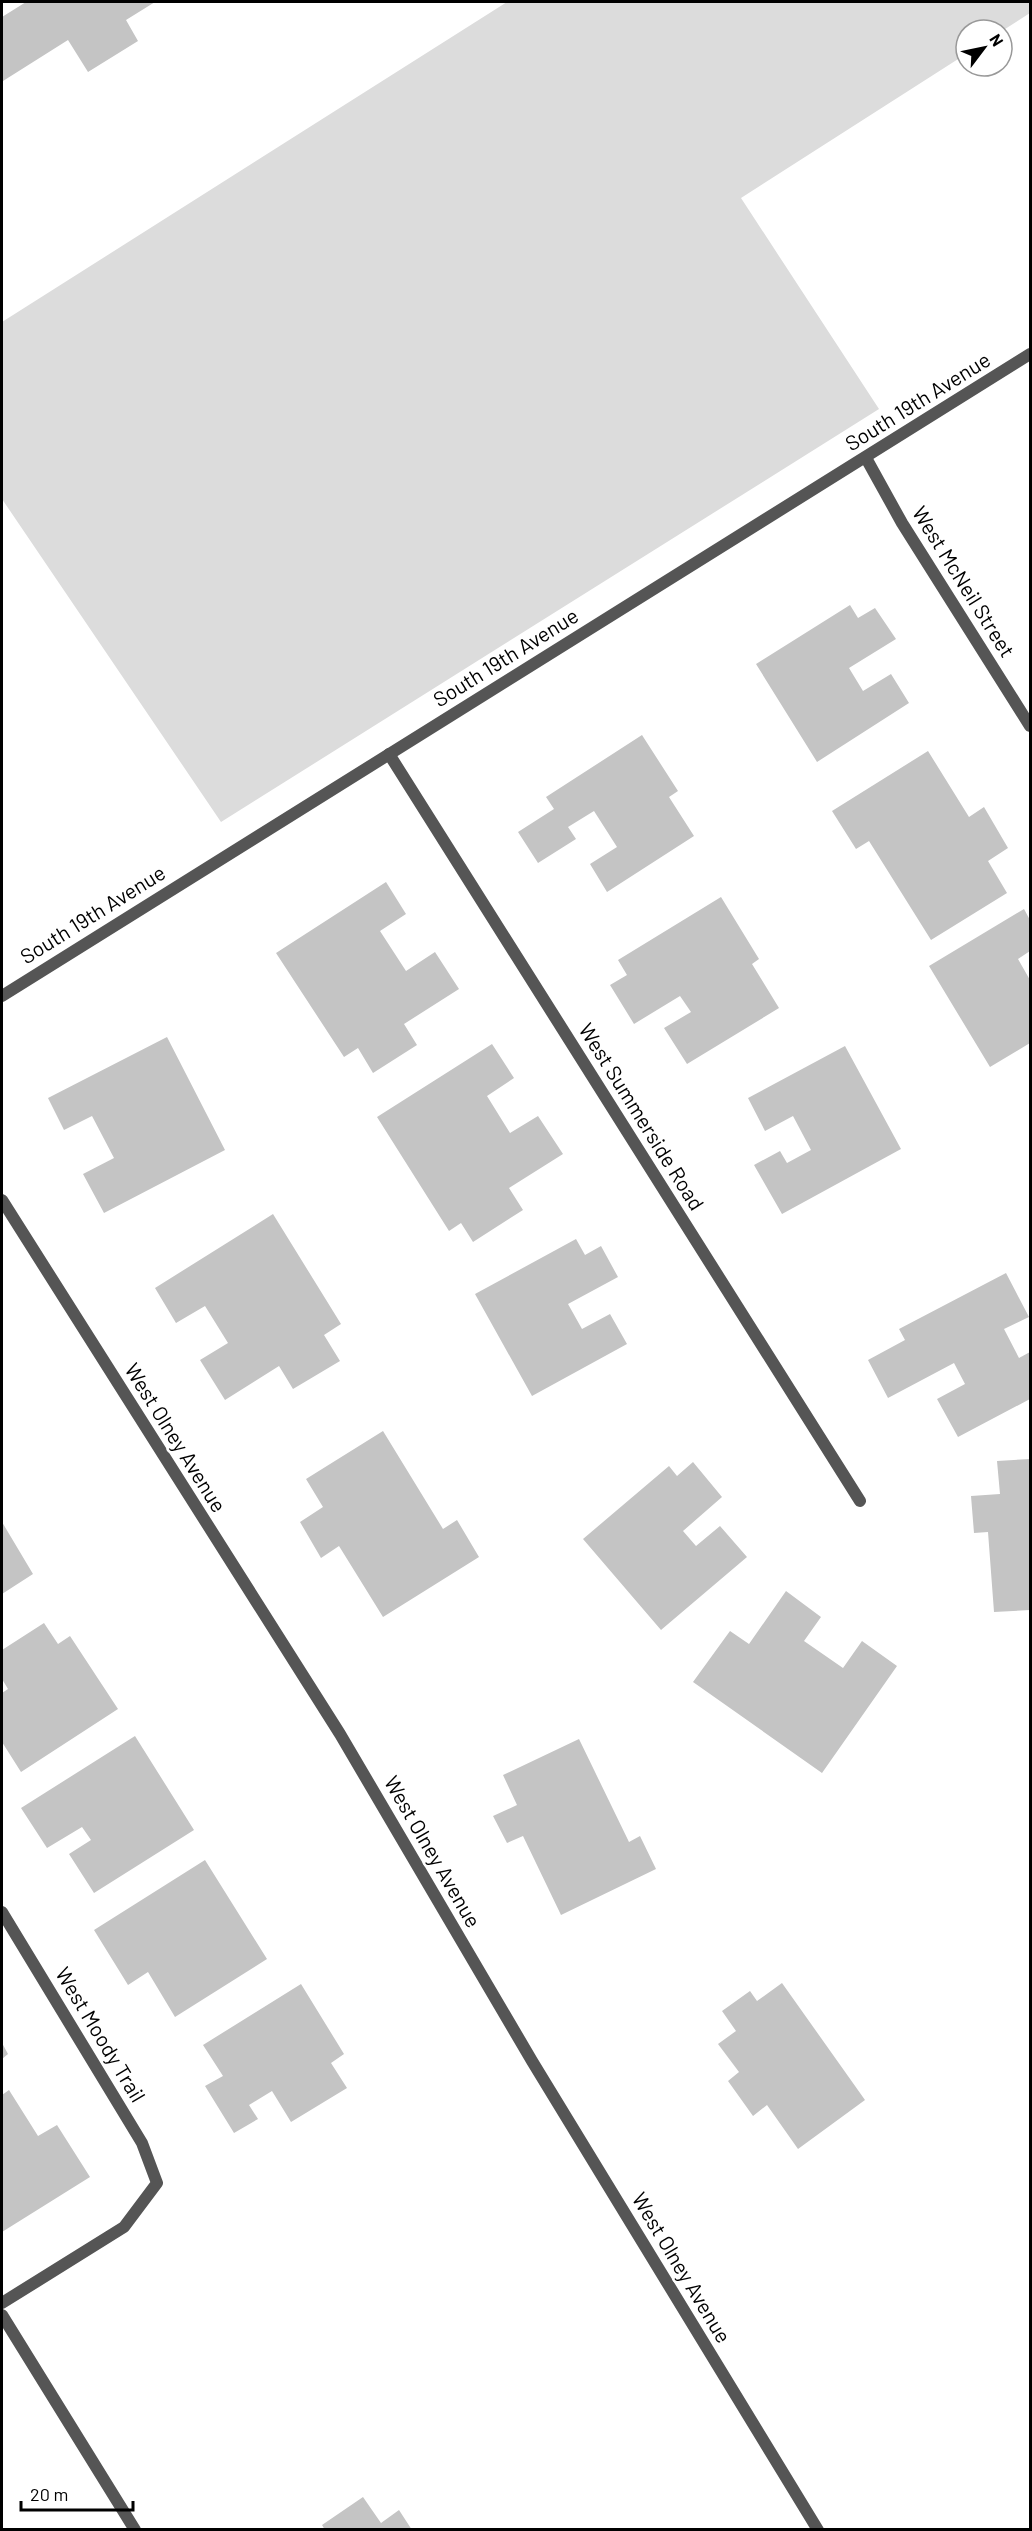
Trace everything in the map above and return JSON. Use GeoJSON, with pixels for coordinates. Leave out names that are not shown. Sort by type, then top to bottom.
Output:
{"type":"FeatureCollection","features":[{"type":"Feature","properties":{"kind":"street","name":"South 19th Avenue"},"geometry":{"type":"LineString","coordinates":[[2,996],[1030,354]]}},
{"type":"Feature","properties":{"kind":"street","name":"West McNeil Street"},"geometry":{"type":"LineString","coordinates":[[866,458],[902,523],[1030,726]]}},
{"type":"Feature","properties":{"kind":"street","name":"West Summerside Road"},"geometry":{"type":"LineString","coordinates":[[389,754],[860,1501]]}},
{"type":"Feature","properties":{"kind":"street","name":"West Olney Avenue"},"geometry":{"type":"LineString","coordinates":[[2,1200],[340,1734],[532,2061],[818,2529]]}},
{"type":"Feature","properties":{"kind":"street","name":"West Moody Trail"},"geometry":{"type":"LineString","coordinates":[[2,1912],[136,2133],[157,2183],[124,2227],[2,2303]]}},
{"type":"Feature","properties":{"kind":"street"},"geometry":{"type":"LineString","coordinates":[[2,2315],[135,2529]]}},
{"type":"Feature","properties":{"kind":"shaded area"},"geometry":{"type":"Polygon","coordinates":[[[507,2],[1030,2],[1030,13],[1014,23],[1014,18],[954,18],[954,62],[741,198],[879,409],[221,822],[2,499],[2,322],[507,2]]]}},
{"type":"Feature","properties":{"kind":"building"},"geometry":{"type":"Polygon","coordinates":[[[26,2],[155,2],[126,20],[138,41],[88,72],[68,40],[3,81],[2,17],[26,2]]]}},
{"type":"Feature","properties":{"kind":"building"},"geometry":{"type":"Polygon","coordinates":[[[850,605],[858,618],[875,608],[896,639],[849,668],[863,691],[891,674],[909,703],[817,762],[756,664],[850,605]]]}},
{"type":"Feature","properties":{"kind":"building"},"geometry":{"type":"Polygon","coordinates":[[[642,735],[678,791],[669,797],[694,836],[607,892],[590,864],[617,847],[594,811],[568,827],[576,839],[538,863],[518,832],[554,809],[546,797],[642,735]]]}},
{"type":"Feature","properties":{"kind":"building"},"geometry":{"type":"Polygon","coordinates":[[[928,751],[969,817],[984,807],[1008,848],[988,861],[1007,893],[931,940],[869,841],[856,849],[832,811],[928,751]]]}},
{"type":"Feature","properties":{"kind":"building"},"geometry":{"type":"Polygon","coordinates":[[[386,882],[406,914],[380,931],[406,971],[435,952],[459,989],[404,1024],[417,1045],[373,1073],[358,1048],[344,1057],[276,953],[386,882]]]}},
{"type":"Feature","properties":{"kind":"building"},"geometry":{"type":"Polygon","coordinates":[[[721,897],[759,959],[752,964],[779,1008],[687,1064],[664,1028],[691,1012],[680,996],[634,1024],[610,985],[627,975],[618,960],[721,897]]]}},
{"type":"Feature","properties":{"kind":"building"},"geometry":{"type":"Polygon","coordinates":[[[1024,909],[1030,920],[1030,951],[1018,959],[1030,980],[1030,1043],[990,1067],[929,966],[1024,909]]]}},
{"type":"Feature","properties":{"kind":"building"},"geometry":{"type":"Polygon","coordinates":[[[167,1037],[225,1150],[104,1213],[83,1174],[114,1158],[92,1116],[64,1130],[48,1098],[167,1037]]]}},
{"type":"Feature","properties":{"kind":"building"},"geometry":{"type":"Polygon","coordinates":[[[492,1044],[514,1078],[487,1096],[510,1133],[538,1116],[563,1154],[509,1188],[523,1210],[473,1242],[461,1223],[449,1231],[377,1117],[492,1044]]]}},
{"type":"Feature","properties":{"kind":"building"},"geometry":{"type":"Polygon","coordinates":[[[845,1046],[901,1149],[782,1214],[754,1165],[780,1151],[787,1163],[811,1150],[793,1116],[765,1131],[748,1098],[845,1046]]]}},
{"type":"Feature","properties":{"kind":"building"},"geometry":{"type":"Polygon","coordinates":[[[273,1214],[341,1324],[324,1335],[340,1361],[293,1389],[279,1366],[225,1400],[200,1360],[228,1343],[205,1306],[176,1323],[155,1288],[273,1214]]]}},
{"type":"Feature","properties":{"kind":"building"},"geometry":{"type":"Polygon","coordinates":[[[576,1239],[585,1255],[601,1246],[618,1277],[568,1304],[582,1329],[610,1314],[627,1344],[532,1396],[475,1294],[576,1239]]]}},
{"type":"Feature","properties":{"kind":"building"},"geometry":{"type":"Polygon","coordinates":[[[1006,1273],[1029,1317],[1004,1329],[1019,1358],[1030,1352],[1030,1399],[958,1437],[937,1399],[965,1384],[954,1363],[888,1398],[868,1360],[905,1340],[899,1329],[1006,1273]]]}},
{"type":"Feature","properties":{"kind":"building"},"geometry":{"type":"Polygon","coordinates":[[[383,1431],[443,1529],[457,1520],[479,1557],[383,1617],[339,1546],[321,1558],[300,1522],[323,1507],[306,1479],[383,1431]]]}},
{"type":"Feature","properties":{"kind":"building"},"geometry":{"type":"Polygon","coordinates":[[[1030,1459],[1030,1610],[994,1612],[988,1532],[974,1533],[971,1496],[1000,1494],[997,1461],[1030,1459]]]}},
{"type":"Feature","properties":{"kind":"building"},"geometry":{"type":"Polygon","coordinates":[[[693,1462],[722,1497],[683,1531],[696,1546],[720,1526],[747,1557],[661,1630],[583,1539],[669,1466],[677,1476],[693,1462]]]}},
{"type":"Feature","properties":{"kind":"building"},"geometry":{"type":"Polygon","coordinates":[[[2,1522],[33,1574],[2,1594],[2,1522]]]}},
{"type":"Feature","properties":{"kind":"building"},"geometry":{"type":"Polygon","coordinates":[[[786,1591],[821,1617],[804,1641],[843,1668],[862,1641],[897,1666],[822,1773],[693,1682],[730,1631],[749,1644],[786,1591]]]}},
{"type":"Feature","properties":{"kind":"building"},"geometry":{"type":"Polygon","coordinates":[[[44,1623],[58,1644],[70,1636],[118,1709],[21,1772],[2,1742],[2,1693],[8,1689],[2,1679],[2,1650],[44,1623]]]}},
{"type":"Feature","properties":{"kind":"building"},"geometry":{"type":"Polygon","coordinates":[[[135,1736],[194,1830],[94,1893],[69,1854],[91,1840],[82,1827],[47,1848],[21,1808],[135,1736]]]}},
{"type":"Feature","properties":{"kind":"building"},"geometry":{"type":"Polygon","coordinates":[[[579,1739],[629,1842],[640,1836],[656,1869],[561,1915],[523,1836],[507,1843],[493,1816],[517,1805],[503,1775],[579,1739]]]}},
{"type":"Feature","properties":{"kind":"building"},"geometry":{"type":"Polygon","coordinates":[[[205,1860],[267,1959],[175,2017],[148,1972],[128,1985],[94,1930],[205,1860]]]}},
{"type":"Feature","properties":{"kind":"building"},"geometry":{"type":"Polygon","coordinates":[[[782,1983],[865,2100],[798,2149],[767,2105],[753,2116],[728,2081],[739,2072],[718,2044],[736,2031],[722,2011],[750,1991],[757,2001],[782,1983]]]}},
{"type":"Feature","properties":{"kind":"building"},"geometry":{"type":"Polygon","coordinates":[[[301,1984],[344,2054],[331,2063],[347,2088],[291,2122],[272,2091],[249,2105],[258,2119],[234,2133],[205,2086],[223,2076],[203,2045],[301,1984]]]}},
{"type":"Feature","properties":{"kind":"building"},"geometry":{"type":"Polygon","coordinates":[[[2,2043],[8,2054],[2,2059],[2,2043]]]}},
{"type":"Feature","properties":{"kind":"building"},"geometry":{"type":"Polygon","coordinates":[[[9,2090],[38,2136],[57,2125],[90,2177],[2,2232],[2,2095],[9,2090]]]}},
{"type":"Feature","properties":{"kind":"building"},"geometry":{"type":"Polygon","coordinates":[[[363,2497],[381,2523],[399,2510],[412,2530],[325,2530],[322,2525],[363,2497]]]}}]}
